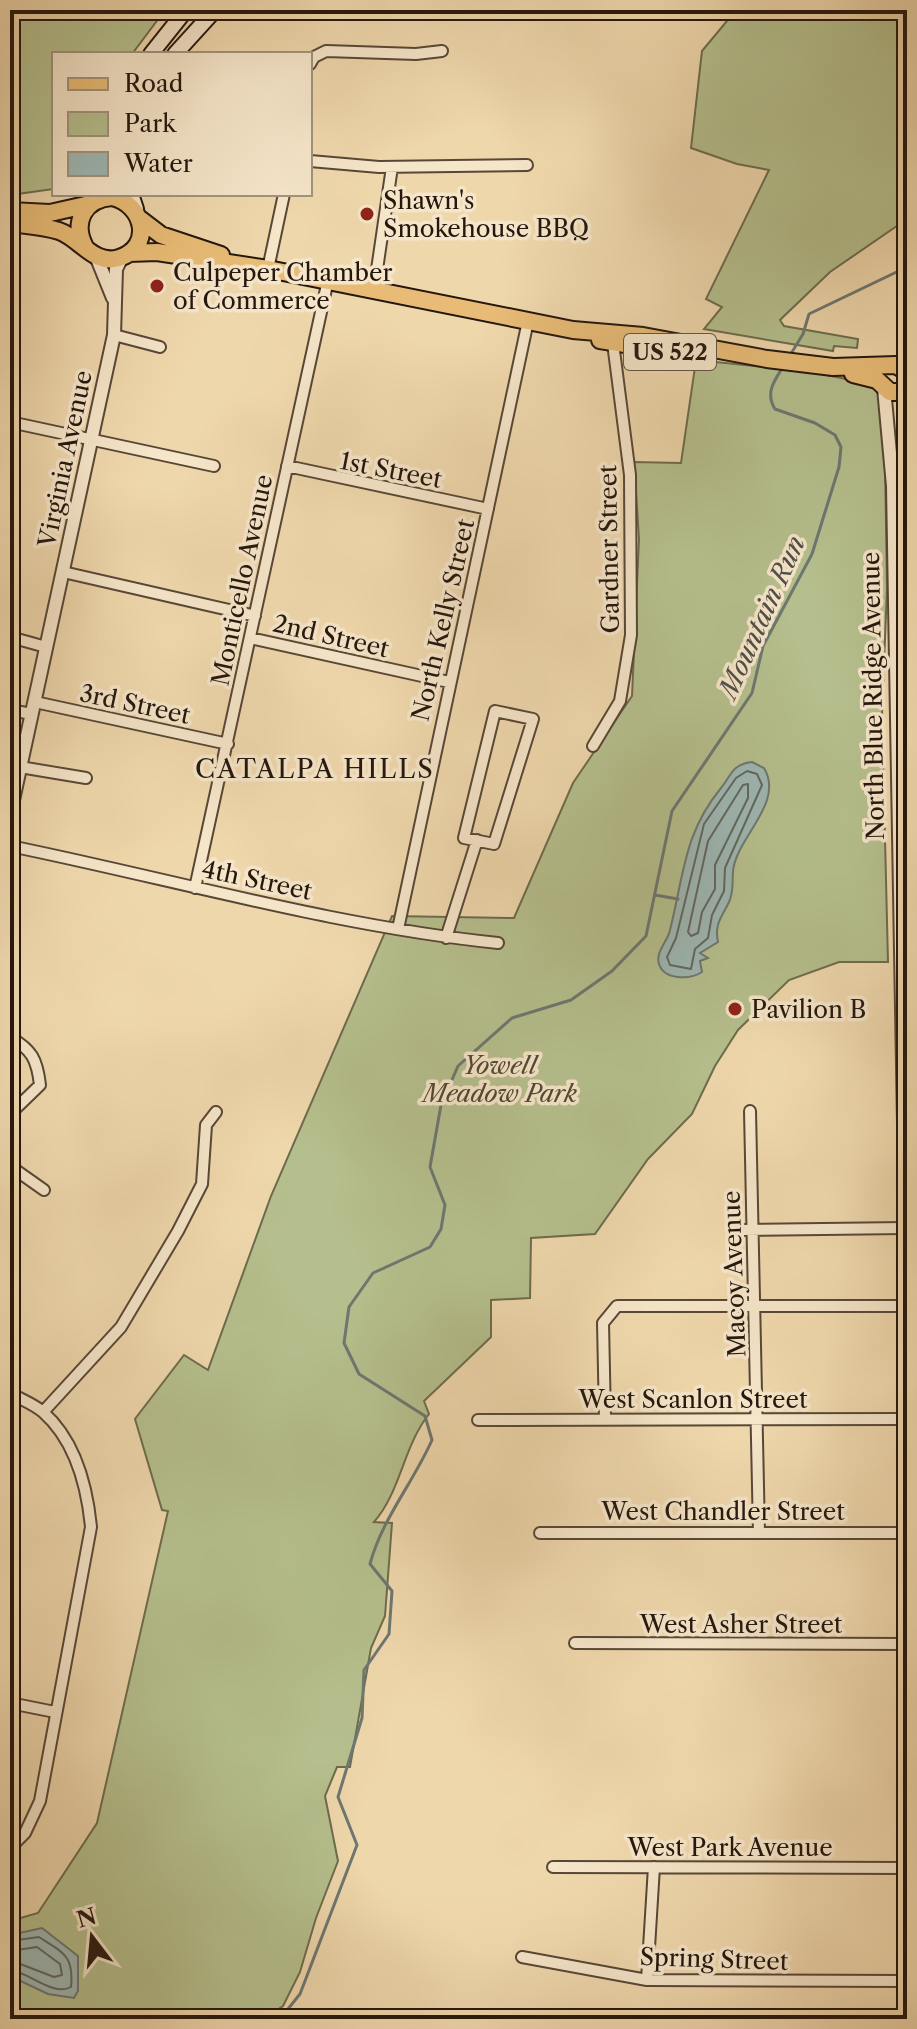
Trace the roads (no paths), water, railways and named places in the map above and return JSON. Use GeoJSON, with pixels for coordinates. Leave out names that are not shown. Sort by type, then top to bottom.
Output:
{"type":"FeatureCollection","features":[{"type":"Feature","properties":{"kind":"main road"},"geometry":{"type":"LineString","coordinates":[[153,52],[186,10]]}},
{"type":"Feature","properties":{"kind":"main road"},"geometry":{"type":"LineString","coordinates":[[177,52],[215,10]]}},
{"type":"Feature","properties":{"kind":"main road","name":"US 522"},"geometry":{"type":"LineString","coordinates":[[10,211],[50,213],[112,197],[136,207],[154,231],[171,239],[268,269]]}},
{"type":"Feature","properties":{"kind":"main road"},"geometry":{"type":"LineString","coordinates":[[90,252],[78,229],[83,211],[94,200]]}},
{"type":"Feature","properties":{"kind":"main road"},"geometry":{"type":"LineString","coordinates":[[126,255],[140,238],[136,207]]}},
{"type":"Feature","properties":{"kind":"main road","name":"US 522"},"geometry":{"type":"LineString","coordinates":[[10,223],[58,230],[90,252],[126,255],[157,252],[328,280],[573,330],[643,336],[767,359],[833,367],[887,367],[881,375],[900,382]]}},
{"type":"Feature","properties":{"kind":"main road","name":"US 522"},"geometry":{"type":"LineString","coordinates":[[573,330],[613,343],[759,364],[767,359]]}},
{"type":"Feature","properties":{"kind":"main road","name":"US 522"},"geometry":{"type":"LineString","coordinates":[[833,367],[877,380],[900,382]]}},
{"type":"Feature","properties":{"kind":"street"},"geometry":{"type":"LineString","coordinates":[[312,60],[326,51],[416,54],[442,51]]}},
{"type":"Feature","properties":{"kind":"street"},"geometry":{"type":"LineString","coordinates":[[312,161],[392,167],[527,165]]}},
{"type":"Feature","properties":{"kind":"street"},"geometry":{"type":"LineString","coordinates":[[374,290],[392,167]]}},
{"type":"Feature","properties":{"kind":"street"},"geometry":{"type":"LineString","coordinates":[[268,269],[284,196]]}},
{"type":"Feature","properties":{"kind":"street","name":"Virginia Avenue"},"geometry":{"type":"LineString","coordinates":[[90,252],[114,301]]}},
{"type":"Feature","properties":{"kind":"street","name":"Virginia Avenue"},"geometry":{"type":"LineString","coordinates":[[10,814],[114,335],[116,269],[126,255]]}},
{"type":"Feature","properties":{"kind":"street","name":"Monticello Avenue"},"geometry":{"type":"LineString","coordinates":[[195,888],[328,280]]}},
{"type":"Feature","properties":{"kind":"street","name":"North Kelly Street"},"geometry":{"type":"LineString","coordinates":[[398,929],[528,321]]}},
{"type":"Feature","properties":{"kind":"street"},"geometry":{"type":"LineString","coordinates":[[114,335],[160,347]]}},
{"type":"Feature","properties":{"kind":"street","name":"Gardner Street"},"geometry":{"type":"LineString","coordinates":[[593,746],[620,701],[631,635],[630,475],[613,343]]}},
{"type":"Feature","properties":{"kind":"street","name":"North Blue Ridge Avenue"},"geometry":{"type":"LineString","coordinates":[[900,382],[891,440],[901,616],[899,951],[905,1063],[907,1645]]}},
{"type":"Feature","properties":{"kind":"street"},"geometry":{"type":"LineString","coordinates":[[10,422],[209,465]]}},
{"type":"Feature","properties":{"kind":"street","name":"1st Street"},"geometry":{"type":"LineString","coordinates":[[287,466],[488,509]]}},
{"type":"Feature","properties":{"kind":"street"},"geometry":{"type":"LineString","coordinates":[[893,486],[907,486]]}},
{"type":"Feature","properties":{"kind":"street","name":"2nd Street"},"geometry":{"type":"LineString","coordinates":[[63,572],[255,616]]}},
{"type":"Feature","properties":{"kind":"street"},"geometry":{"type":"LineString","coordinates":[[10,637],[46,647]]}},
{"type":"Feature","properties":{"kind":"street","name":"2nd Street"},"geometry":{"type":"LineString","coordinates":[[250,638],[449,682]]}},
{"type":"Feature","properties":{"kind":"street","name":"3rd Street"},"geometry":{"type":"LineString","coordinates":[[10,710],[33,708],[228,744]]}},
{"type":"Feature","properties":{"kind":"street"},"geometry":{"type":"LineString","coordinates":[[495,711],[533,719],[494,844],[477,840],[464,838],[495,711]]}},
{"type":"Feature","properties":{"kind":"street"},"geometry":{"type":"LineString","coordinates":[[20,767],[86,778]]}},
{"type":"Feature","properties":{"kind":"street"},"geometry":{"type":"LineString","coordinates":[[446,938],[477,840]]}},
{"type":"Feature","properties":{"kind":"street","name":"4th Street"},"geometry":{"type":"LineString","coordinates":[[10,846],[398,929],[498,943]]}},
{"type":"Feature","properties":{"kind":"street"},"geometry":{"type":"LineString","coordinates":[[10,1037],[29,1049],[38,1062],[40,1085],[10,1114]]}},
{"type":"Feature","properties":{"kind":"street","name":"Macoy Avenue"},"geometry":{"type":"LineString","coordinates":[[750,1111],[748,1230],[755,1306],[759,1533]]}},
{"type":"Feature","properties":{"kind":"street"},"geometry":{"type":"LineString","coordinates":[[43,1412],[121,1327],[178,1231],[202,1184],[206,1125],[216,1112]]}},
{"type":"Feature","properties":{"kind":"street"},"geometry":{"type":"LineString","coordinates":[[10,1166],[44,1190]]}},
{"type":"Feature","properties":{"kind":"street"},"geometry":{"type":"LineString","coordinates":[[748,1230],[905,1228]]}},
{"type":"Feature","properties":{"kind":"street"},"geometry":{"type":"LineString","coordinates":[[605,1419],[603,1323],[609,1310],[625,1305],[905,1306]]}},
{"type":"Feature","properties":{"kind":"street"},"geometry":{"type":"LineString","coordinates":[[10,1393],[43,1412],[74,1454],[88,1492],[91,1527],[40,1801],[25,1833],[10,1848]]}},
{"type":"Feature","properties":{"kind":"street","name":"West Scanlon Street"},"geometry":{"type":"LineString","coordinates":[[478,1420],[907,1419]]}},
{"type":"Feature","properties":{"kind":"street","name":"West Chandler Street"},"geometry":{"type":"LineString","coordinates":[[540,1533],[907,1533]]}},
{"type":"Feature","properties":{"kind":"street","name":"West Asher Street"},"geometry":{"type":"LineString","coordinates":[[575,1643],[907,1645]]}},
{"type":"Feature","properties":{"kind":"street"},"geometry":{"type":"LineString","coordinates":[[10,1703],[55,1712]]}},
{"type":"Feature","properties":{"kind":"street","name":"West Park Avenue"},"geometry":{"type":"LineString","coordinates":[[553,1867],[907,1868]]}},
{"type":"Feature","properties":{"kind":"street"},"geometry":{"type":"LineString","coordinates":[[647,1980],[654,1867]]}},
{"type":"Feature","properties":{"kind":"street","name":"Spring Street"},"geometry":{"type":"LineString","coordinates":[[522,1957],[647,1980],[907,1981]]}},
{"type":"Feature","properties":{"kind":"water"},"geometry":{"type":"Polygon","coordinates":[[[752,762],[764,768],[769,781],[768,794],[758,820],[736,859],[731,898],[718,925],[718,942],[700,953],[708,958],[700,961],[702,972],[684,977],[672,976],[662,969],[658,960],[670,930],[692,838],[699,821],[733,771],[740,765],[752,762]]]}},
{"type":"Feature","properties":{"kind":"water"},"geometry":{"type":"Polygon","coordinates":[[[42,1928],[78,1956],[78,1991],[74,1998],[48,1994],[10,1976],[10,1935],[42,1928]]]}},
{"type":"Feature","properties":{"kind":"waterway","name":"Mountain Run"},"geometry":{"type":"LineString","coordinates":[[789,357],[803,334],[809,314],[907,267]]}},
{"type":"Feature","properties":{"kind":"waterway","name":"Mountain Run"},"geometry":{"type":"LineString","coordinates":[[280,2019],[300,1994],[357,1845],[338,1797],[362,1718],[364,1670],[389,1634],[392,1591],[370,1564],[382,1532],[432,1440],[425,1416],[359,1374],[344,1343],[349,1307],[373,1273],[430,1247],[441,1229],[445,1205],[430,1167],[441,1105],[458,1066],[512,1018],[571,1000],[612,971],[646,936],[672,811],[752,693],[763,646],[812,554],[839,467],[841,447],[835,435],[815,423],[775,409],[771,392],[783,367]]}},
{"type":"Feature","properties":{"kind":"waterway"},"geometry":{"type":"LineString","coordinates":[[655,895],[678,899]]}},
{"type":"Feature","properties":{"kind":"place","name":"Shawn's Smokehouse BBQ"},"geometry":{"type":"Point","coordinates":[367,214]}},
{"type":"Feature","properties":{"kind":"place","name":"Culpeper Chamber of Commerce"},"geometry":{"type":"Point","coordinates":[157,286]}},
{"type":"Feature","properties":{"kind":"place","name":"Pavilion B"},"geometry":{"type":"Point","coordinates":[735,1009]}},
{"type":"Feature","properties":{"kind":"district","name":"CATALPA HILLS"},"geometry":{"type":"Point","coordinates":[315,769]}},
{"type":"Feature","properties":{"kind":"park label","name":"Yowell Meadow Park"},"geometry":{"type":"Point","coordinates":[500,1079]}}]}
